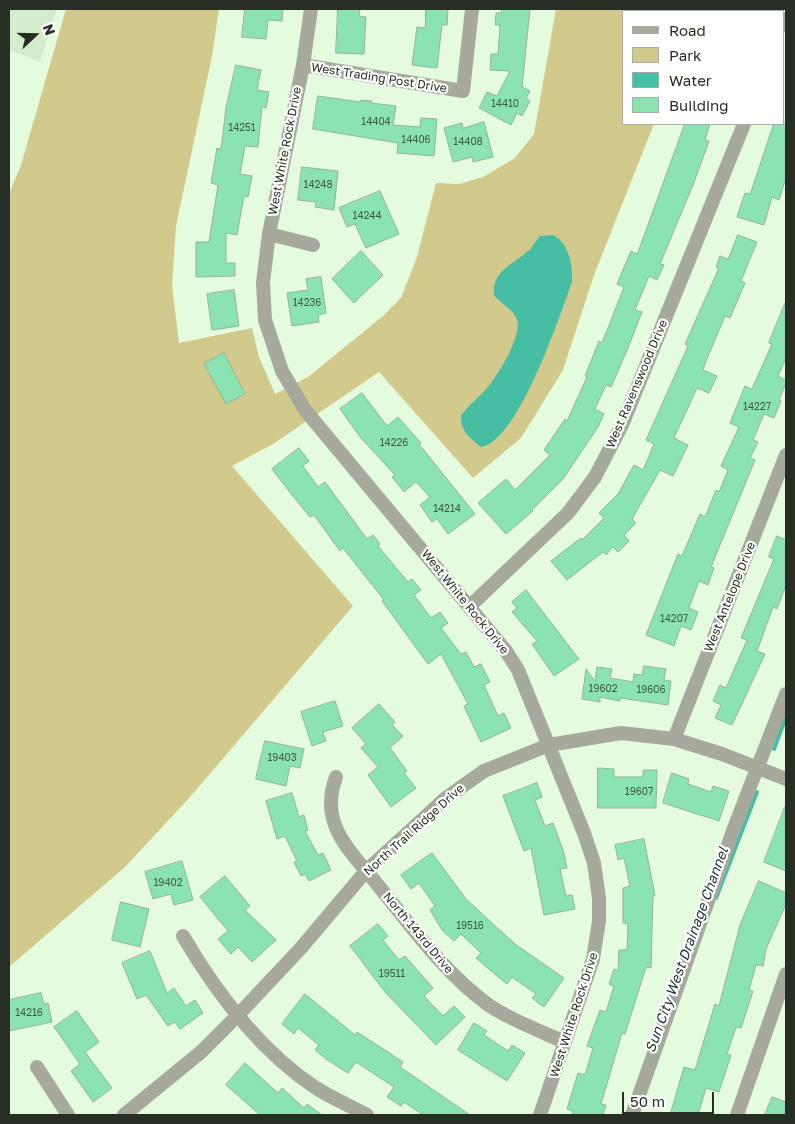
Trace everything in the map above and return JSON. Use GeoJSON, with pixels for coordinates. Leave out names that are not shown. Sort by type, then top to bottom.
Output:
{"type":"FeatureCollection","features":[{"type":"Feature","properties":{"kind":"street","name":"West White Rock Drive"},"geometry":{"type":"LineString","coordinates":[[311,9],[303,65],[269,234],[264,269],[263,298],[265,320],[282,371],[305,410],[470,606],[518,670],[584,833],[594,863],[600,921],[594,959],[540,1115]]}},
{"type":"Feature","properties":{"kind":"street","name":"West Trading Post Drive"},"geometry":{"type":"LineString","coordinates":[[303,65],[463,91],[472,9]]}},
{"type":"Feature","properties":{"kind":"street","name":"West Ravenswood Drive"},"geometry":{"type":"LineString","coordinates":[[470,606],[568,513],[595,477],[622,425],[744,125]]}},
{"type":"Feature","properties":{"kind":"street"},"geometry":{"type":"LineString","coordinates":[[269,234],[313,245]]}},
{"type":"Feature","properties":{"kind":"street","name":"West Antelope Drive"},"geometry":{"type":"LineString","coordinates":[[674,739],[786,455]]}},
{"type":"Feature","properties":{"kind":"street"},"geometry":{"type":"LineString","coordinates":[[632,1115],[786,694]]}},
{"type":"Feature","properties":{"kind":"street","name":"North Trail Ridge Drive"},"geometry":{"type":"LineString","coordinates":[[124,1115],[201,1052],[301,948],[366,871],[432,810],[472,778],[504,762],[549,746],[621,733],[674,739],[781,777]]}},
{"type":"Feature","properties":{"kind":"street","name":"North 143rd Drive"},"geometry":{"type":"LineString","coordinates":[[336,777],[331,798],[332,813],[336,827],[366,871],[448,969],[475,994],[504,1015],[565,1042]]}},
{"type":"Feature","properties":{"kind":"street"},"geometry":{"type":"LineString","coordinates":[[183,936],[223,998],[239,1014],[264,1045],[316,1088],[367,1115]]}},
{"type":"Feature","properties":{"kind":"street"},"geometry":{"type":"LineString","coordinates":[[737,1115],[786,974]]}},
{"type":"Feature","properties":{"kind":"street"},"geometry":{"type":"LineString","coordinates":[[37,1066],[68,1115]]}},
{"type":"Feature","properties":{"kind":"shaded area"},"geometry":{"type":"Polygon","coordinates":[[[9,9],[57,9],[40,62],[9,50],[9,9]]]}},
{"type":"Feature","properties":{"kind":"green space"},"geometry":{"type":"Polygon","coordinates":[[[66,9],[219,9],[212,56],[176,226],[172,285],[179,343],[252,328],[259,357],[275,394],[308,377],[383,316],[401,298],[417,257],[436,183],[459,184],[483,177],[515,158],[534,134],[556,9],[698,9],[622,10],[622,125],[654,125],[594,275],[563,370],[521,438],[473,478],[379,372],[273,444],[232,466],[353,606],[191,796],[125,867],[9,967],[9,194],[21,165],[66,9]]]}},
{"type":"Feature","properties":{"kind":"water"},"geometry":{"type":"Polygon","coordinates":[[[553,235],[563,243],[569,255],[572,282],[548,347],[523,401],[509,424],[495,440],[481,447],[464,430],[461,415],[488,387],[498,373],[514,343],[518,324],[514,314],[494,295],[496,280],[504,269],[530,249],[540,236],[553,235]]]}},
{"type":"Feature","properties":{"kind":"building"},"geometry":{"type":"Polygon","coordinates":[[[245,9],[283,9],[282,21],[268,20],[266,39],[242,37],[245,9]]]}},
{"type":"Feature","properties":{"kind":"building"},"geometry":{"type":"Polygon","coordinates":[[[338,9],[360,9],[359,16],[366,17],[364,54],[336,53],[338,9]]]}},
{"type":"Feature","properties":{"kind":"building"},"geometry":{"type":"Polygon","coordinates":[[[426,9],[448,9],[447,25],[442,25],[437,68],[412,65],[417,27],[425,28],[426,9]]]}},
{"type":"Feature","properties":{"kind":"building"},"geometry":{"type":"Polygon","coordinates":[[[502,9],[530,9],[522,87],[530,91],[526,98],[530,101],[522,116],[517,113],[511,125],[479,108],[487,92],[497,96],[510,71],[490,70],[491,54],[498,54],[500,25],[495,25],[496,13],[501,13],[502,9]]]}},
{"type":"Feature","properties":{"kind":"building"},"geometry":{"type":"Polygon","coordinates":[[[236,65],[261,70],[257,90],[269,92],[266,108],[262,107],[258,147],[245,146],[240,174],[252,176],[248,197],[244,196],[237,235],[226,233],[226,263],[235,263],[235,276],[196,277],[196,242],[209,242],[218,185],[211,183],[217,148],[221,149],[226,108],[236,65]]]}},
{"type":"Feature","properties":{"kind":"building"},"geometry":{"type":"Polygon","coordinates":[[[318,96],[360,102],[361,100],[372,101],[371,103],[396,106],[393,125],[420,127],[421,118],[437,119],[434,156],[397,153],[398,143],[313,129],[318,96]]]}},
{"type":"Feature","properties":{"kind":"building"},"geometry":{"type":"Polygon","coordinates":[[[484,122],[493,157],[473,162],[472,157],[453,162],[444,128],[462,123],[463,128],[484,122]]]}},
{"type":"Feature","properties":{"kind":"building"},"geometry":{"type":"Polygon","coordinates":[[[786,124],[786,178],[779,200],[772,197],[764,225],[737,217],[745,193],[750,194],[774,125],[786,124]]]}},
{"type":"Feature","properties":{"kind":"building"},"geometry":{"type":"Polygon","coordinates":[[[685,125],[710,125],[705,140],[709,141],[660,264],[664,265],[657,280],[649,276],[635,310],[642,312],[628,348],[611,387],[606,385],[595,409],[604,414],[598,427],[563,479],[533,511],[506,534],[478,503],[506,479],[515,490],[550,455],[544,450],[565,419],[567,421],[587,377],[585,376],[599,341],[602,343],[624,287],[617,284],[631,251],[637,254],[685,125]]]}},
{"type":"Feature","properties":{"kind":"building"},"geometry":{"type":"Polygon","coordinates":[[[302,167],[338,171],[334,210],[315,207],[316,202],[298,200],[302,167]]]}},
{"type":"Feature","properties":{"kind":"building"},"geometry":{"type":"Polygon","coordinates":[[[380,191],[399,234],[366,248],[355,224],[347,227],[339,208],[380,191]]]}},
{"type":"Feature","properties":{"kind":"building"},"geometry":{"type":"Polygon","coordinates":[[[738,235],[757,242],[741,281],[745,283],[730,318],[725,316],[703,370],[717,376],[709,393],[697,388],[674,438],[688,445],[673,476],[660,470],[632,519],[636,523],[624,535],[629,541],[618,552],[613,547],[606,555],[603,552],[567,580],[551,561],[581,538],[582,540],[604,518],[599,513],[618,494],[634,465],[643,470],[654,444],[646,440],[688,346],[685,344],[719,268],[716,267],[720,256],[728,259],[738,235]]]}},
{"type":"Feature","properties":{"kind":"building"},"geometry":{"type":"Polygon","coordinates":[[[361,251],[383,275],[354,303],[332,279],[361,251]]]}},
{"type":"Feature","properties":{"kind":"building"},"geometry":{"type":"Polygon","coordinates":[[[321,277],[326,313],[318,315],[319,322],[292,326],[287,293],[308,290],[306,279],[321,277]]]}},
{"type":"Feature","properties":{"kind":"building"},"geometry":{"type":"Polygon","coordinates":[[[234,290],[239,326],[212,330],[207,294],[234,290]]]}},
{"type":"Feature","properties":{"kind":"building"},"geometry":{"type":"Polygon","coordinates":[[[786,301],[786,358],[778,376],[786,380],[779,400],[781,401],[774,418],[764,414],[753,440],[758,442],[750,458],[755,460],[711,567],[714,568],[708,585],[699,581],[689,608],[698,612],[691,630],[681,626],[674,646],[646,635],[678,554],[682,556],[700,514],[705,517],[716,490],[719,492],[728,470],[721,466],[739,427],[730,423],[745,386],[752,389],[772,344],[769,343],[786,301]]]}},
{"type":"Feature","properties":{"kind":"building"},"geometry":{"type":"Polygon","coordinates":[[[224,353],[245,394],[226,404],[204,364],[224,353]]]}},
{"type":"Feature","properties":{"kind":"building"},"geometry":{"type":"Polygon","coordinates":[[[362,393],[387,426],[398,417],[421,443],[419,444],[475,514],[448,534],[437,519],[432,522],[420,505],[430,497],[416,482],[404,492],[392,477],[395,475],[361,438],[340,409],[362,393]]]}},
{"type":"Feature","properties":{"kind":"building"},"geometry":{"type":"Polygon","coordinates":[[[299,448],[309,461],[303,466],[318,487],[325,482],[367,539],[373,535],[380,544],[378,546],[408,582],[412,579],[421,590],[414,595],[431,618],[440,612],[448,623],[441,628],[461,654],[466,652],[474,667],[481,664],[490,682],[484,685],[498,716],[504,713],[511,728],[481,742],[464,706],[468,704],[441,654],[428,664],[382,601],[384,600],[343,548],[340,551],[314,515],[310,517],[272,469],[299,448]]]}},
{"type":"Feature","properties":{"kind":"building"},"geometry":{"type":"Polygon","coordinates":[[[777,536],[786,540],[786,585],[777,609],[773,607],[757,651],[765,654],[732,725],[715,718],[721,705],[713,701],[720,685],[726,688],[747,640],[741,638],[774,559],[769,557],[777,536]]]}},
{"type":"Feature","properties":{"kind":"building"},"geometry":{"type":"Polygon","coordinates":[[[526,590],[579,659],[554,676],[532,644],[537,641],[512,612],[517,608],[512,602],[526,590]]]}},
{"type":"Feature","properties":{"kind":"building"},"geometry":{"type":"Polygon","coordinates":[[[644,666],[666,669],[664,680],[671,681],[668,705],[620,698],[620,701],[600,697],[600,702],[582,699],[586,669],[595,681],[597,667],[612,669],[610,678],[633,682],[634,674],[642,675],[644,666]]]}},
{"type":"Feature","properties":{"kind":"building"},"geometry":{"type":"Polygon","coordinates":[[[335,701],[343,726],[323,732],[326,741],[312,746],[301,712],[335,701]]]}},
{"type":"Feature","properties":{"kind":"building"},"geometry":{"type":"Polygon","coordinates":[[[379,704],[395,722],[392,725],[403,736],[390,748],[407,771],[404,773],[416,788],[391,807],[368,775],[378,767],[361,748],[366,744],[352,728],[379,704]]]}},
{"type":"Feature","properties":{"kind":"building"},"geometry":{"type":"Polygon","coordinates":[[[265,741],[304,749],[300,768],[290,766],[286,786],[256,779],[265,741]]]}},
{"type":"Feature","properties":{"kind":"building"},"geometry":{"type":"Polygon","coordinates":[[[598,768],[614,769],[614,777],[643,777],[643,770],[657,770],[656,808],[598,808],[598,768]]]}},
{"type":"Feature","properties":{"kind":"building"},"geometry":{"type":"Polygon","coordinates":[[[672,773],[689,779],[688,784],[711,792],[713,786],[729,791],[719,821],[663,803],[672,773]]]}},
{"type":"Feature","properties":{"kind":"building"},"geometry":{"type":"Polygon","coordinates":[[[537,783],[542,797],[535,800],[545,826],[553,823],[564,853],[567,868],[560,869],[566,896],[572,895],[575,909],[544,915],[531,848],[524,851],[503,796],[537,783]]]}},
{"type":"Feature","properties":{"kind":"building"},"geometry":{"type":"Polygon","coordinates":[[[292,793],[299,817],[304,815],[308,830],[305,831],[318,855],[323,853],[331,870],[309,881],[305,874],[301,876],[294,862],[297,861],[285,836],[277,839],[266,801],[292,793]]]}},
{"type":"Feature","properties":{"kind":"building"},"geometry":{"type":"Polygon","coordinates":[[[786,807],[786,871],[764,862],[786,807]]]}},
{"type":"Feature","properties":{"kind":"building"},"geometry":{"type":"Polygon","coordinates":[[[644,839],[655,896],[653,896],[651,968],[646,967],[625,1034],[622,1033],[601,1104],[606,1105],[603,1115],[572,1115],[573,1111],[567,1109],[578,1073],[585,1075],[593,1048],[587,1046],[600,1010],[606,1012],[614,986],[609,984],[614,969],[618,971],[619,950],[627,950],[628,924],[623,923],[623,888],[630,886],[624,858],[618,860],[615,845],[644,839]]]}},
{"type":"Feature","properties":{"kind":"building"},"geometry":{"type":"Polygon","coordinates":[[[432,853],[466,899],[515,944],[564,978],[544,1007],[532,998],[536,994],[512,977],[507,984],[476,958],[481,953],[461,934],[454,941],[442,930],[430,910],[435,906],[419,883],[411,889],[401,875],[432,853]]]}},
{"type":"Feature","properties":{"kind":"building"},"geometry":{"type":"Polygon","coordinates":[[[182,861],[193,900],[174,905],[171,894],[153,899],[145,872],[182,861]]]}},
{"type":"Feature","properties":{"kind":"building"},"geometry":{"type":"Polygon","coordinates":[[[225,876],[250,906],[245,910],[276,940],[252,962],[238,947],[231,954],[218,939],[228,931],[200,897],[225,876]]]}},
{"type":"Feature","properties":{"kind":"building"},"geometry":{"type":"Polygon","coordinates":[[[759,881],[786,893],[786,904],[766,949],[763,966],[756,965],[749,990],[753,991],[741,1028],[736,1027],[727,1054],[731,1055],[719,1092],[706,1088],[698,1115],[670,1115],[684,1067],[695,1070],[715,1004],[719,1006],[740,925],[759,881]]]}},
{"type":"Feature","properties":{"kind":"building"},"geometry":{"type":"Polygon","coordinates":[[[121,902],[149,909],[140,947],[112,940],[121,902]]]}},
{"type":"Feature","properties":{"kind":"building"},"geometry":{"type":"Polygon","coordinates":[[[378,924],[388,936],[383,940],[399,960],[405,956],[433,988],[424,996],[443,1016],[454,1006],[465,1017],[436,1045],[385,992],[350,946],[378,924]]]}},
{"type":"Feature","properties":{"kind":"building"},"geometry":{"type":"Polygon","coordinates":[[[150,951],[167,993],[174,988],[186,1006],[195,1000],[203,1013],[180,1029],[175,1022],[168,1026],[146,995],[137,999],[122,963],[150,951]]]}},
{"type":"Feature","properties":{"kind":"building"},"geometry":{"type":"Polygon","coordinates":[[[41,993],[44,1004],[48,1003],[52,1022],[9,1031],[9,1000],[41,993]]]}},
{"type":"Feature","properties":{"kind":"building"},"geometry":{"type":"Polygon","coordinates":[[[305,994],[355,1035],[357,1032],[403,1062],[400,1067],[470,1115],[423,1115],[404,1102],[401,1106],[387,1097],[394,1087],[356,1062],[348,1073],[326,1059],[315,1050],[319,1045],[298,1028],[294,1034],[282,1024],[305,994]]]}},
{"type":"Feature","properties":{"kind":"building"},"geometry":{"type":"Polygon","coordinates":[[[77,1011],[99,1042],[85,1052],[112,1088],[93,1102],[71,1071],[80,1064],[54,1027],[77,1011]]]}},
{"type":"Feature","properties":{"kind":"building"},"geometry":{"type":"Polygon","coordinates":[[[474,1023],[487,1031],[484,1035],[508,1051],[512,1045],[525,1053],[507,1081],[458,1050],[474,1023]]]}},
{"type":"Feature","properties":{"kind":"building"},"geometry":{"type":"Polygon","coordinates":[[[245,1063],[278,1093],[282,1088],[304,1108],[307,1104],[322,1115],[260,1115],[226,1085],[245,1063]]]}},
{"type":"Feature","properties":{"kind":"building"},"geometry":{"type":"Polygon","coordinates":[[[772,1097],[786,1102],[786,1115],[765,1115],[772,1097]]]}},
{"type":"Feature","properties":{"kind":"waterway","name":"Sun City West Drainage Channel"},"geometry":{"type":"LineString","coordinates":[[774,749],[786,717]]}},
{"type":"Feature","properties":{"kind":"waterway","name":"Sun City West Drainage Channel"},"geometry":{"type":"LineString","coordinates":[[716,898],[757,792]]}}]}
